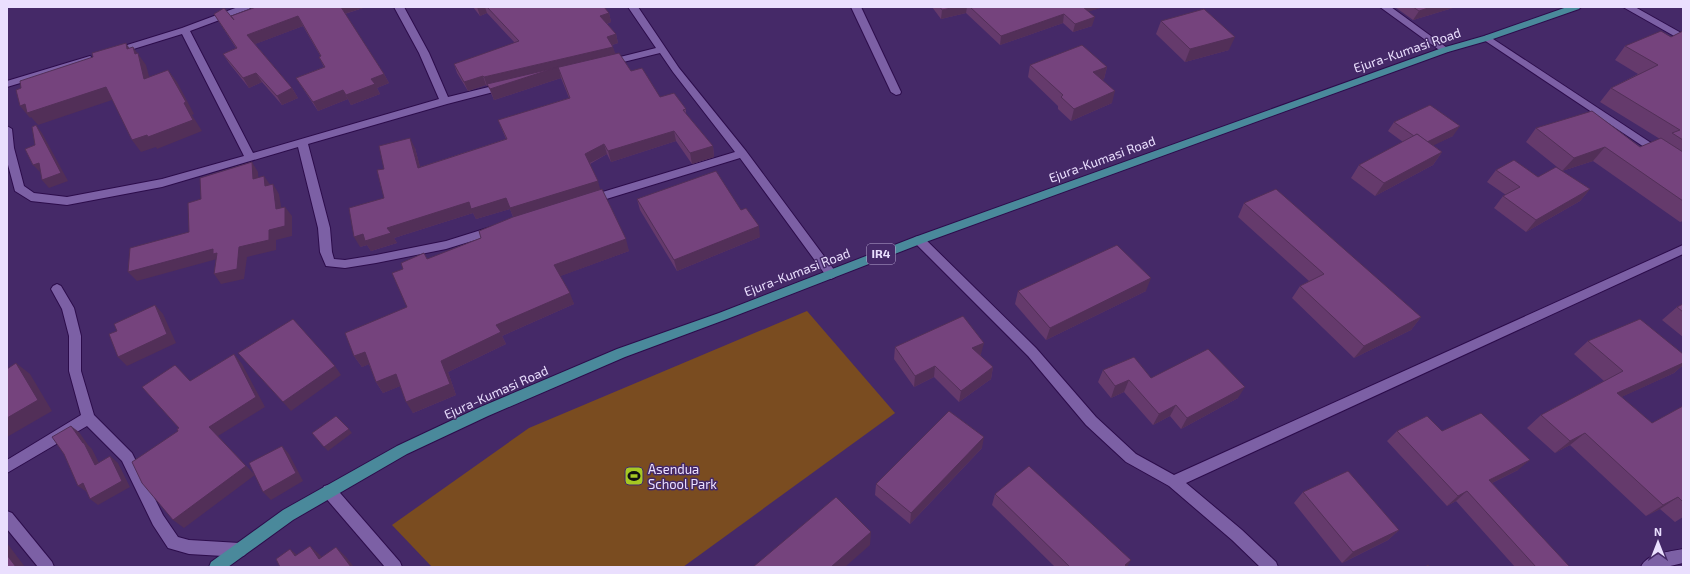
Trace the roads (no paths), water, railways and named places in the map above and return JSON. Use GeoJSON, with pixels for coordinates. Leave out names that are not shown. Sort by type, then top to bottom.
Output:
{"type":"FeatureCollection","features":[{"type":"Feature","properties":{"kind":"main road","name":"Ejura-Kumasi Road"},"geometry":{"type":"LineString","coordinates":[[216,567],[288,515],[402,450],[483,412],[621,353],[723,316],[919,240],[1445,50],[1487,38],[1576,7]]}},
{"type":"Feature","properties":{"kind":"street"},"geometry":{"type":"LineString","coordinates":[[7,84],[185,30],[246,7]]}},
{"type":"Feature","properties":{"kind":"street"},"geometry":{"type":"LineString","coordinates":[[399,7],[424,53],[445,100]]}},
{"type":"Feature","properties":{"kind":"street"},"geometry":{"type":"LineString","coordinates":[[633,7],[676,70],[742,154],[831,274]]}},
{"type":"Feature","properties":{"kind":"street"},"geometry":{"type":"LineString","coordinates":[[856,7],[896,92]]}},
{"type":"Feature","properties":{"kind":"street"},"geometry":{"type":"LineString","coordinates":[[1385,7],[1445,50]]}},
{"type":"Feature","properties":{"kind":"street"},"geometry":{"type":"LineString","coordinates":[[1628,7],[1683,38]]}},
{"type":"Feature","properties":{"kind":"street"},"geometry":{"type":"LineString","coordinates":[[185,30],[250,157]]}},
{"type":"Feature","properties":{"kind":"street"},"geometry":{"type":"LineString","coordinates":[[1487,38],[1683,168]]}},
{"type":"Feature","properties":{"kind":"street"},"geometry":{"type":"LineString","coordinates":[[600,64],[662,50]]}},
{"type":"Feature","properties":{"kind":"street"},"geometry":{"type":"LineString","coordinates":[[7,129],[9,148],[19,188],[31,197],[67,201],[162,183],[445,100],[515,84]]}},
{"type":"Feature","properties":{"kind":"street"},"geometry":{"type":"LineString","coordinates":[[302,142],[324,228],[326,252],[330,263],[345,264],[446,245],[507,226]]}},
{"type":"Feature","properties":{"kind":"street"},"geometry":{"type":"LineString","coordinates":[[583,203],[742,154]]}},
{"type":"Feature","properties":{"kind":"street"},"geometry":{"type":"LineString","coordinates":[[919,240],[1032,352],[1090,421],[1132,458],[1174,482],[1237,535],[1271,567]]}},
{"type":"Feature","properties":{"kind":"street"},"geometry":{"type":"LineString","coordinates":[[1174,482],[1683,250]]}},
{"type":"Feature","properties":{"kind":"street"},"geometry":{"type":"LineString","coordinates":[[57,289],[68,308],[75,336],[75,371],[88,418],[126,457],[158,520],[173,543],[189,547],[240,550]]}},
{"type":"Feature","properties":{"kind":"street"},"geometry":{"type":"LineString","coordinates":[[7,467],[88,418]]}},
{"type":"Feature","properties":{"kind":"street"},"geometry":{"type":"LineString","coordinates":[[329,491],[395,567]]}},
{"type":"Feature","properties":{"kind":"street"},"geometry":{"type":"LineString","coordinates":[[7,518],[47,567]]}},
{"type":"Feature","properties":{"kind":"street"},"geometry":{"type":"LineString","coordinates":[[1648,567],[1656,562],[1683,556]]}},
{"type":"Feature","properties":{"kind":"place","name":"Asendua School Park"},"geometry":{"type":"Point","coordinates":[634,476]}}]}
